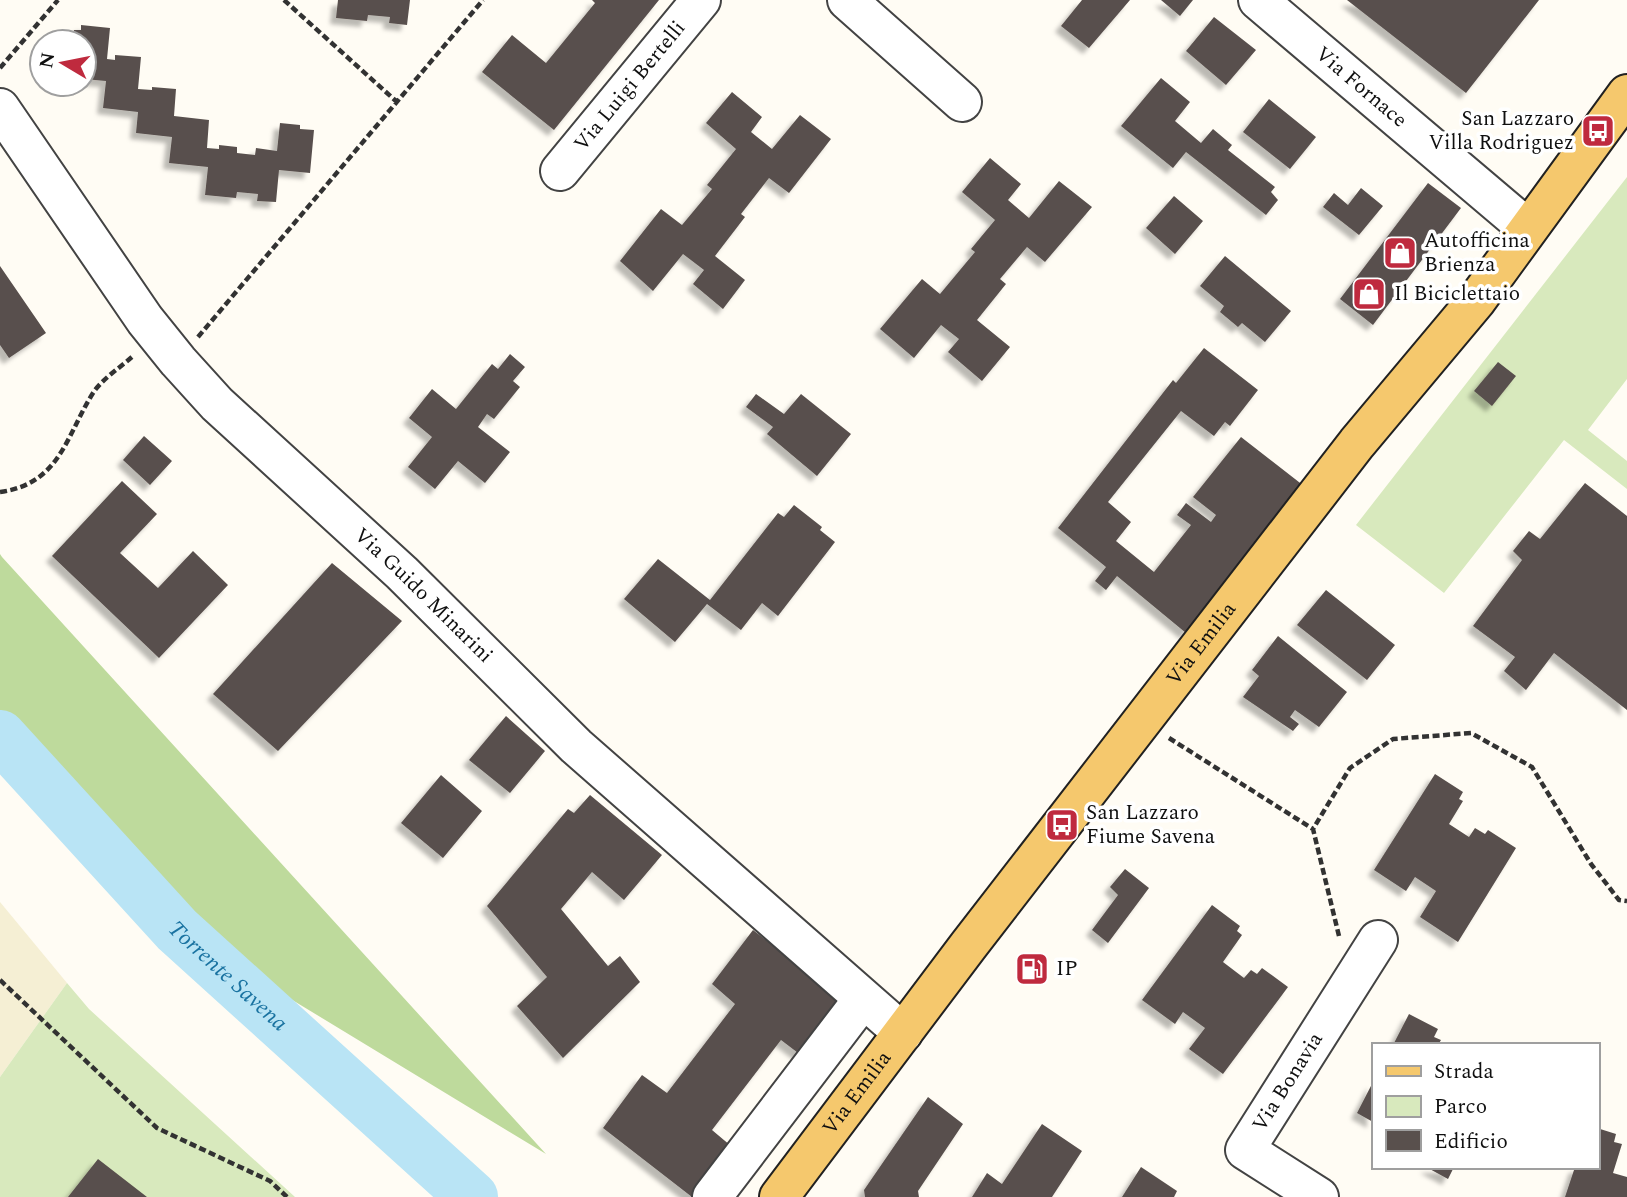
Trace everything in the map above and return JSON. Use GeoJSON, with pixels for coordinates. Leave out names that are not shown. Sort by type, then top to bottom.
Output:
{"type":"FeatureCollection","features":[{"type":"Feature","properties":{"kind":"main road","name":"Via Emilia"},"geometry":{"type":"LineString","coordinates":[[779,1197],[1357,443],[1476,301],[1627,94]]}},
{"type":"Feature","properties":{"kind":"street","name":"Via Luigi Bertelli"},"geometry":{"type":"LineString","coordinates":[[560,171],[701,0]]}},
{"type":"Feature","properties":{"kind":"street"},"geometry":{"type":"LineString","coordinates":[[847,0],[962,102]]}},
{"type":"Feature","properties":{"kind":"street","name":"Via Fornace"},"geometry":{"type":"LineString","coordinates":[[1258,0],[1527,228]]}},
{"type":"Feature","properties":{"kind":"street","name":"Via Guido Minarini"},"geometry":{"type":"LineString","coordinates":[[0,108],[167,348],[217,404],[402,573],[576,746],[903,1033]]}},
{"type":"Feature","properties":{"kind":"street","name":"Via Bonavia"},"geometry":{"type":"LineString","coordinates":[[1319,1197],[1245,1150],[1378,940]]}},
{"type":"Feature","properties":{"kind":"street"},"geometry":{"type":"LineString","coordinates":[[712,1197],[863,999]]}},
{"type":"Feature","properties":{"kind":"path"},"geometry":{"type":"LineString","coordinates":[[0,68],[58,0]]}},
{"type":"Feature","properties":{"kind":"path"},"geometry":{"type":"LineString","coordinates":[[284,0],[397,102]]}},
{"type":"Feature","properties":{"kind":"path"},"geometry":{"type":"LineString","coordinates":[[0,492],[18,489],[55,464],[94,391],[167,348],[397,102],[483,0]]}},
{"type":"Feature","properties":{"kind":"path"},"geometry":{"type":"LineString","coordinates":[[1142,721],[1313,829],[1351,984]]}},
{"type":"Feature","properties":{"kind":"path"},"geometry":{"type":"LineString","coordinates":[[1313,829],[1350,768],[1393,739],[1471,733],[1532,767],[1591,864],[1619,900],[1627,901]]}},
{"type":"Feature","properties":{"kind":"path"},"geometry":{"type":"LineString","coordinates":[[0,980],[156,1128],[270,1181],[287,1197]]}},
{"type":"Feature","properties":{"kind":"shaded area"},"geometry":{"type":"Polygon","coordinates":[[[0,902],[67,983],[0,1077],[0,902]]]}},
{"type":"Feature","properties":{"kind":"green space"},"geometry":{"type":"Polygon","coordinates":[[[1627,177],[1627,379],[1588,430],[1627,461],[1627,489],[1564,440],[1444,593],[1356,525],[1627,177]]]}},
{"type":"Feature","properties":{"kind":"green space"},"geometry":{"type":"Polygon","coordinates":[[[0,554],[546,1154],[177,930],[0,736],[0,554]]]}},
{"type":"Feature","properties":{"kind":"green space"},"geometry":{"type":"Polygon","coordinates":[[[67,983],[89,1009],[295,1197],[0,1197],[0,1077],[67,983]]]}},
{"type":"Feature","properties":{"kind":"building"},"geometry":{"type":"Polygon","coordinates":[[[338,0],[410,0],[407,25],[389,23],[390,17],[368,15],[367,21],[336,18],[338,0]]]}},
{"type":"Feature","properties":{"kind":"building"},"geometry":{"type":"Polygon","coordinates":[[[592,0],[659,0],[554,130],[482,72],[512,35],[546,63],[595,3],[592,0]]]}},
{"type":"Feature","properties":{"kind":"building"},"geometry":{"type":"Polygon","coordinates":[[[1082,0],[1130,0],[1089,48],[1061,26],[1082,0]]]}},
{"type":"Feature","properties":{"kind":"building"},"geometry":{"type":"Polygon","coordinates":[[[1161,0],[1193,0],[1180,16],[1161,0]]]}},
{"type":"Feature","properties":{"kind":"building"},"geometry":{"type":"Polygon","coordinates":[[[1347,0],[1539,0],[1466,93],[1347,0]]]}},
{"type":"Feature","properties":{"kind":"building"},"geometry":{"type":"Polygon","coordinates":[[[1214,17],[1256,50],[1226,85],[1186,51],[1214,17]]]}},
{"type":"Feature","properties":{"kind":"building"},"geometry":{"type":"Polygon","coordinates":[[[81,25],[110,28],[107,59],[115,60],[115,55],[141,57],[138,89],[176,89],[174,116],[209,120],[207,148],[219,149],[219,145],[237,147],[237,153],[255,155],[256,148],[277,151],[280,123],[314,130],[310,173],[279,170],[276,202],[257,201],[258,194],[237,192],[236,198],[205,195],[208,167],[169,163],[172,137],[136,133],[138,112],[103,108],[106,81],[98,80],[98,28],[81,28],[81,25]]]}},
{"type":"Feature","properties":{"kind":"building"},"geometry":{"type":"Polygon","coordinates":[[[1161,78],[1190,102],[1175,121],[1201,143],[1213,129],[1232,145],[1228,150],[1275,187],[1271,192],[1278,200],[1266,215],[1186,152],[1173,168],[1121,126],[1161,78]]]}},
{"type":"Feature","properties":{"kind":"building"},"geometry":{"type":"Polygon","coordinates":[[[732,92],[762,117],[751,132],[772,149],[800,115],[831,139],[789,193],[769,178],[741,214],[745,217],[715,256],[745,280],[723,309],[693,284],[704,270],[683,254],[653,291],[620,261],[661,209],[682,225],[712,189],[707,185],[736,149],[706,123],[732,92]]]}},
{"type":"Feature","properties":{"kind":"building"},"geometry":{"type":"Polygon","coordinates":[[[1269,99],[1316,137],[1290,169],[1243,132],[1269,99]]]}},
{"type":"Feature","properties":{"kind":"building"},"geometry":{"type":"Polygon","coordinates":[[[990,158],[1021,184],[1008,200],[1029,218],[1059,181],[1092,207],[1045,262],[1027,247],[1000,279],[1006,284],[977,320],[1010,347],[982,381],[948,352],[959,339],[941,325],[914,358],[880,329],[922,279],[940,294],[975,252],[971,249],[995,220],[962,192],[990,158]]]}},
{"type":"Feature","properties":{"kind":"building"},"geometry":{"type":"Polygon","coordinates":[[[1428,183],[1461,208],[1373,325],[1340,299],[1428,183]]]}},
{"type":"Feature","properties":{"kind":"building"},"geometry":{"type":"Polygon","coordinates":[[[1361,188],[1383,206],[1359,235],[1323,207],[1334,193],[1348,205],[1361,188]]]}},
{"type":"Feature","properties":{"kind":"building"},"geometry":{"type":"Polygon","coordinates":[[[1174,196],[1203,221],[1175,254],[1146,228],[1174,196]]]}},
{"type":"Feature","properties":{"kind":"building"},"geometry":{"type":"Polygon","coordinates":[[[1225,256],[1291,311],[1265,342],[1242,323],[1238,327],[1220,312],[1224,306],[1200,286],[1225,256]]]}},
{"type":"Feature","properties":{"kind":"building"},"geometry":{"type":"Polygon","coordinates":[[[0,266],[46,333],[9,358],[0,345],[0,266]]]}},
{"type":"Feature","properties":{"kind":"building"},"geometry":{"type":"Polygon","coordinates":[[[1204,348],[1258,390],[1230,426],[1225,422],[1214,436],[1181,411],[1108,502],[1131,522],[1116,541],[1154,572],[1191,525],[1177,515],[1186,503],[1211,522],[1216,515],[1193,497],[1241,437],[1304,486],[1186,633],[1117,576],[1106,590],[1095,581],[1106,567],[1058,528],[1173,380],[1176,383],[1204,348]]]}},
{"type":"Feature","properties":{"kind":"building"},"geometry":{"type":"Polygon","coordinates":[[[510,354],[525,367],[513,381],[520,387],[494,419],[487,414],[478,427],[510,452],[485,483],[458,461],[435,489],[408,467],[432,437],[409,418],[432,389],[456,409],[492,364],[498,369],[510,354]]]}},
{"type":"Feature","properties":{"kind":"building"},"geometry":{"type":"Polygon","coordinates":[[[1498,362],[1516,376],[1492,406],[1474,391],[1498,362]]]}},
{"type":"Feature","properties":{"kind":"building"},"geometry":{"type":"Polygon","coordinates":[[[756,394],[784,414],[801,394],[851,434],[817,476],[767,434],[773,427],[746,407],[756,394]]]}},
{"type":"Feature","properties":{"kind":"building"},"geometry":{"type":"Polygon","coordinates":[[[144,436],[172,461],[150,485],[123,460],[144,436]]]}},
{"type":"Feature","properties":{"kind":"building"},"geometry":{"type":"Polygon","coordinates":[[[122,481],[157,514],[120,553],[158,588],[193,551],[228,585],[159,658],[52,556],[122,481]]]}},
{"type":"Feature","properties":{"kind":"building"},"geometry":{"type":"Polygon","coordinates":[[[1585,483],[1627,516],[1627,710],[1554,653],[1526,690],[1504,671],[1515,657],[1473,626],[1522,560],[1513,551],[1529,531],[1540,539],[1585,483]]]}},
{"type":"Feature","properties":{"kind":"building"},"geometry":{"type":"Polygon","coordinates":[[[794,505],[822,527],[820,530],[835,542],[778,616],[762,603],[741,630],[707,604],[675,642],[624,599],[658,559],[710,600],[778,513],[784,517],[794,505]]]}},
{"type":"Feature","properties":{"kind":"building"},"geometry":{"type":"Polygon","coordinates":[[[332,563],[402,621],[278,751],[213,694],[332,563]]]}},
{"type":"Feature","properties":{"kind":"building"},"geometry":{"type":"Polygon","coordinates":[[[1326,590],[1395,645],[1367,680],[1297,625],[1326,590]]]}},
{"type":"Feature","properties":{"kind":"building"},"geometry":{"type":"Polygon","coordinates":[[[1278,636],[1347,692],[1319,727],[1295,710],[1290,717],[1299,724],[1293,731],[1243,697],[1259,676],[1252,670],[1278,636]]]}},
{"type":"Feature","properties":{"kind":"building"},"geometry":{"type":"Polygon","coordinates":[[[506,716],[545,751],[510,793],[469,760],[506,716]]]}},
{"type":"Feature","properties":{"kind":"building"},"geometry":{"type":"Polygon","coordinates":[[[1435,774],[1463,792],[1459,799],[1463,801],[1449,824],[1469,837],[1475,828],[1485,834],[1488,830],[1516,848],[1458,942],[1420,917],[1436,891],[1415,877],[1406,891],[1374,870],[1435,774]]]}},
{"type":"Feature","properties":{"kind":"building"},"geometry":{"type":"Polygon","coordinates":[[[441,775],[482,811],[443,858],[401,823],[441,775]]]}},
{"type":"Feature","properties":{"kind":"building"},"geometry":{"type":"Polygon","coordinates":[[[590,795],[662,855],[624,900],[592,872],[561,909],[608,966],[620,956],[640,982],[563,1058],[517,1006],[547,977],[487,906],[568,809],[574,813],[590,795]]]}},
{"type":"Feature","properties":{"kind":"building"},"geometry":{"type":"Polygon","coordinates":[[[1125,869],[1149,888],[1108,943],[1092,930],[1118,895],[1110,887],[1125,869]]]}},
{"type":"Feature","properties":{"kind":"building"},"geometry":{"type":"Polygon","coordinates":[[[1212,905],[1240,926],[1237,931],[1242,935],[1223,962],[1244,978],[1251,970],[1257,974],[1262,968],[1288,987],[1223,1074],[1189,1049],[1205,1028],[1183,1012],[1175,1024],[1142,1000],[1212,905]]]}},
{"type":"Feature","properties":{"kind":"building"},"geometry":{"type":"Polygon","coordinates":[[[753,930],[849,1004],[806,1059],[781,1040],[712,1130],[737,1151],[702,1197],[692,1197],[603,1128],[642,1075],[667,1093],[735,1004],[712,984],[753,930]]]}},
{"type":"Feature","properties":{"kind":"building"},"geometry":{"type":"Polygon","coordinates":[[[1409,1014],[1438,1029],[1434,1037],[1441,1040],[1439,1043],[1394,1043],[1409,1014]]]}},
{"type":"Feature","properties":{"kind":"building"},"geometry":{"type":"Polygon","coordinates":[[[1372,1084],[1372,1121],[1357,1113],[1372,1084]]]}},
{"type":"Feature","properties":{"kind":"building"},"geometry":{"type":"Polygon","coordinates":[[[928,1097],[963,1124],[918,1191],[919,1197],[865,1197],[864,1190],[928,1097]]]}},
{"type":"Feature","properties":{"kind":"building"},"geometry":{"type":"Polygon","coordinates":[[[1042,1124],[1082,1151],[1052,1197],[972,1197],[987,1173],[1002,1184],[1042,1124]]]}},
{"type":"Feature","properties":{"kind":"building"},"geometry":{"type":"Polygon","coordinates":[[[1599,1129],[1616,1134],[1614,1142],[1622,1144],[1613,1173],[1627,1177],[1627,1197],[1565,1197],[1574,1169],[1599,1169],[1599,1129]]]}},
{"type":"Feature","properties":{"kind":"building"},"geometry":{"type":"Polygon","coordinates":[[[98,1159],[147,1197],[68,1197],[98,1159]]]}},
{"type":"Feature","properties":{"kind":"building"},"geometry":{"type":"Polygon","coordinates":[[[1141,1167],[1177,1191],[1174,1197],[1122,1197],[1141,1167]]]}},
{"type":"Feature","properties":{"kind":"building"},"geometry":{"type":"Polygon","coordinates":[[[1430,1169],[1453,1169],[1448,1179],[1430,1169]]]}},
{"type":"Feature","properties":{"kind":"waterway","name":"Torrente Savena"},"geometry":{"type":"LineString","coordinates":[[0,736],[177,930],[472,1197]]}},
{"type":"Feature","properties":{"kind":"place","name":"San Lazzaro Villa Rodriguez"},"geometry":{"type":"Point","coordinates":[1598,131]}},
{"type":"Feature","properties":{"kind":"place","name":"Autofficina Brienza"},"geometry":{"type":"Point","coordinates":[1400,253]}},
{"type":"Feature","properties":{"kind":"place","name":"Il Biciclettaio"},"geometry":{"type":"Point","coordinates":[1369,294]}},
{"type":"Feature","properties":{"kind":"place","name":"San Lazzaro Fiume Savena"},"geometry":{"type":"Point","coordinates":[1062,825]}},
{"type":"Feature","properties":{"kind":"place","name":"IP"},"geometry":{"type":"Point","coordinates":[1032,969]}}]}
